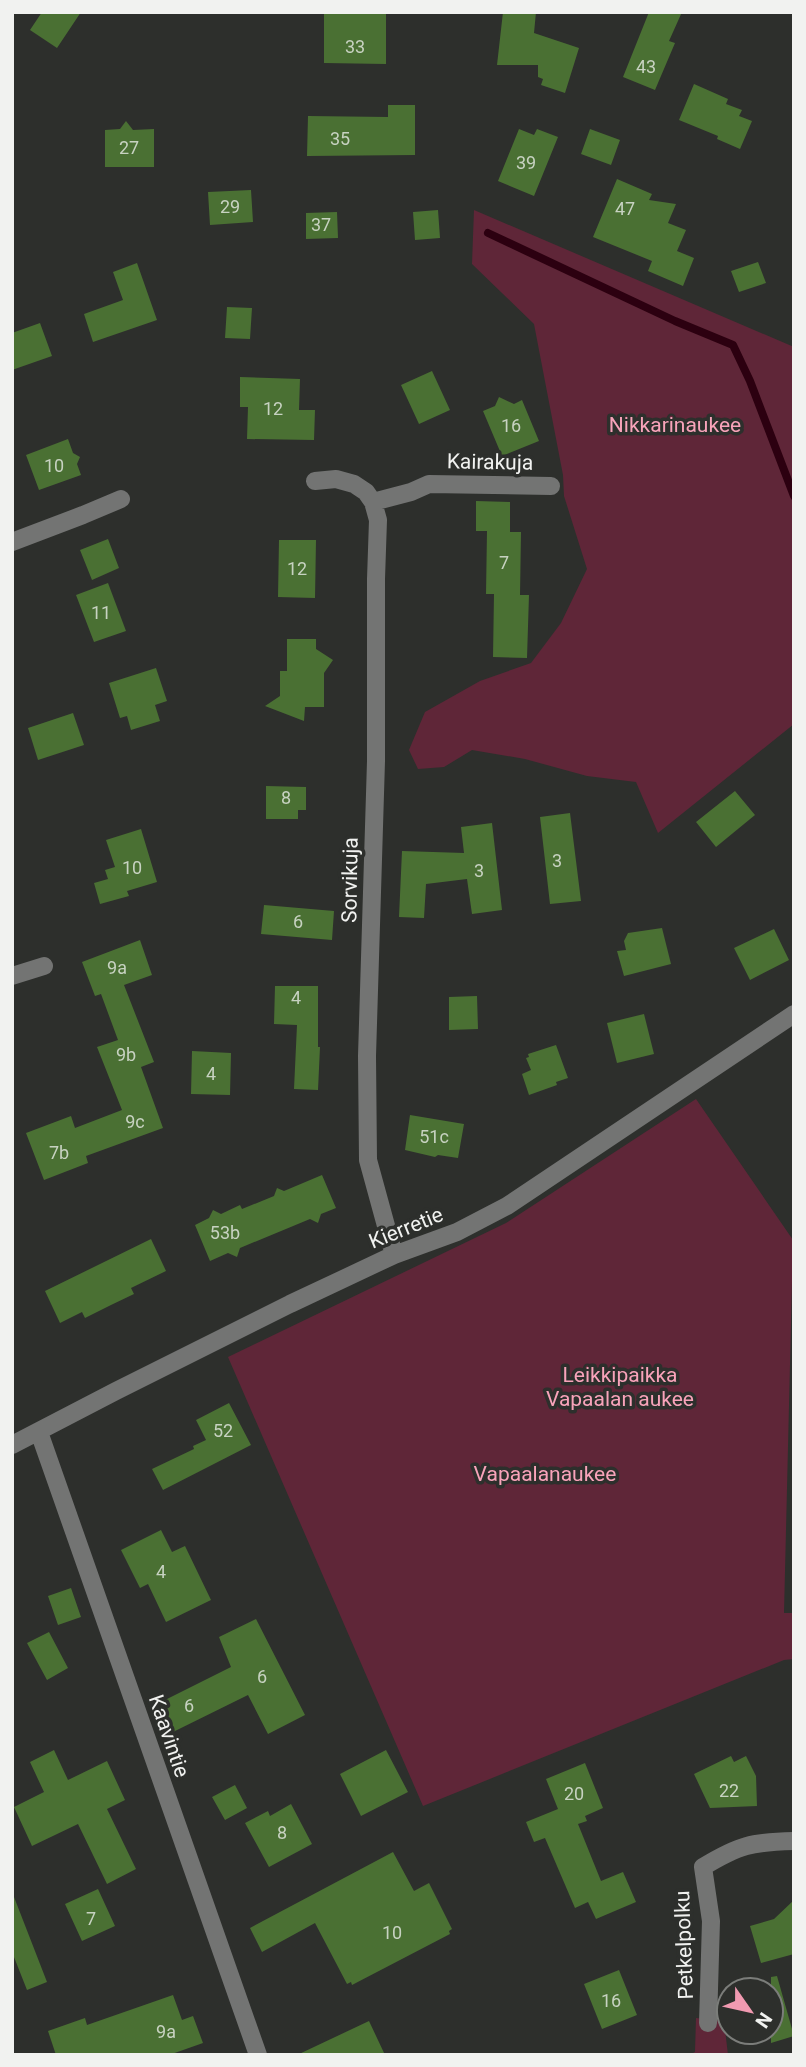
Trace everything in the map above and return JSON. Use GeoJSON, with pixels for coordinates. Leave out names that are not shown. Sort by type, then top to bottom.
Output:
{"type":"FeatureCollection","features":[{"type":"Feature","properties":{"kind":"street"},"geometry":{"type":"LineString","coordinates":[[316,481],[336,479],[354,484],[366,492],[373,502]]}},
{"type":"Feature","properties":{"kind":"street","name":"Kairakuja"},"geometry":{"type":"LineString","coordinates":[[373,502],[411,492],[429,484],[551,486]]}},
{"type":"Feature","properties":{"kind":"street"},"geometry":{"type":"LineString","coordinates":[[12,542],[121,499]]}},
{"type":"Feature","properties":{"kind":"street","name":"Sorvikuja"},"geometry":{"type":"LineString","coordinates":[[373,502],[378,520],[376,761],[367,1056],[368,1160],[394,1255]]}},
{"type":"Feature","properties":{"kind":"street"},"geometry":{"type":"LineString","coordinates":[[12,976],[44,966]]}},
{"type":"Feature","properties":{"kind":"street","name":"Kierretie"},"geometry":{"type":"LineString","coordinates":[[12,1445],[247,1325],[394,1255],[457,1232],[507,1206],[794,1014]]}},
{"type":"Feature","properties":{"kind":"street","name":"Kaavintie"},"geometry":{"type":"LineString","coordinates":[[39,1432],[258,2055]]}},
{"type":"Feature","properties":{"kind":"street","name":"Petkelpolku"},"geometry":{"type":"LineString","coordinates":[[708,2023],[710,1921],[703,1867],[744,1846],[761,1842],[794,1841]]}},
{"type":"Feature","properties":{"kind":"green space","name":"Nikkarinaukee"},"geometry":{"type":"Polygon","coordinates":[[[474,210],[794,347],[794,724],[658,833],[636,782],[587,776],[525,759],[472,750],[444,767],[418,769],[409,750],[425,712],[480,681],[531,663],[561,623],[587,569],[564,496],[563,475],[534,324],[472,264],[474,210]]]}},
{"type":"Feature","properties":{"kind":"green space","name":"Vapaalanaukee"},"geometry":{"type":"Polygon","coordinates":[[[696,1099],[793,1240],[784,1613],[794,1613],[794,1659],[784,1660],[423,1806],[228,1357],[506,1223],[696,1099]]]}},
{"type":"Feature","properties":{"kind":"green space"},"geometry":{"type":"Polygon","coordinates":[[[696,2018],[715,2020],[715,2046],[727,2046],[728,2055],[689,2055],[695,2052],[696,2018]]]}},
{"type":"Feature","properties":{"kind":"building"},"geometry":{"type":"Polygon","coordinates":[[[42,12],[81,12],[57,48],[30,30],[42,12]]]}},
{"type":"Feature","properties":{"kind":"building"},"geometry":{"type":"Polygon","coordinates":[[[324,12],[386,12],[386,64],[324,63],[324,12]]]}},
{"type":"Feature","properties":{"kind":"building"},"geometry":{"type":"Polygon","coordinates":[[[503,12],[536,12],[534,33],[579,48],[565,93],[541,85],[543,79],[538,77],[538,65],[497,65],[503,12]]]}},
{"type":"Feature","properties":{"kind":"building"},"geometry":{"type":"Polygon","coordinates":[[[649,12],[682,12],[669,41],[675,43],[655,90],[623,77],[649,12]]]}},
{"type":"Feature","properties":{"kind":"building"},"geometry":{"type":"Polygon","coordinates":[[[694,84],[728,99],[726,104],[742,110],[739,116],[752,121],[740,149],[717,139],[718,136],[679,120],[694,84]]]}},
{"type":"Feature","properties":{"kind":"building"},"geometry":{"type":"Polygon","coordinates":[[[388,105],[415,105],[415,155],[307,156],[308,116],[388,117],[388,105]]]}},
{"type":"Feature","properties":{"kind":"building"},"geometry":{"type":"Polygon","coordinates":[[[126,121],[133,130],[154,129],[154,167],[105,167],[105,130],[120,129],[126,121]]]}},
{"type":"Feature","properties":{"kind":"building"},"geometry":{"type":"Polygon","coordinates":[[[519,129],[534,135],[537,129],[558,137],[534,196],[498,181],[519,129]]]}},
{"type":"Feature","properties":{"kind":"building"},"geometry":{"type":"Polygon","coordinates":[[[590,129],[620,140],[611,165],[581,154],[590,129]]]}},
{"type":"Feature","properties":{"kind":"building"},"geometry":{"type":"Polygon","coordinates":[[[617,179],[652,194],[649,200],[676,204],[668,223],[686,230],[677,251],[694,258],[683,286],[648,271],[652,261],[593,237],[617,179]]]}},
{"type":"Feature","properties":{"kind":"building"},"geometry":{"type":"Polygon","coordinates":[[[251,190],[253,222],[210,225],[208,192],[251,190]]]}},
{"type":"Feature","properties":{"kind":"building"},"geometry":{"type":"Polygon","coordinates":[[[438,210],[440,238],[415,240],[413,212],[438,210]]]}},
{"type":"Feature","properties":{"kind":"building"},"geometry":{"type":"Polygon","coordinates":[[[337,212],[338,238],[306,239],[306,213],[337,212]]]}},
{"type":"Feature","properties":{"kind":"building"},"geometry":{"type":"Polygon","coordinates":[[[758,262],[766,283],[739,292],[731,271],[758,262]]]}},
{"type":"Feature","properties":{"kind":"building"},"geometry":{"type":"Polygon","coordinates":[[[137,263],[157,320],[93,342],[84,314],[123,300],[113,272],[137,263]]]}},
{"type":"Feature","properties":{"kind":"building"},"geometry":{"type":"Polygon","coordinates":[[[227,307],[252,308],[250,339],[225,338],[227,307]]]}},
{"type":"Feature","properties":{"kind":"building"},"geometry":{"type":"Polygon","coordinates":[[[40,323],[52,356],[12,370],[12,333],[40,323]]]}},
{"type":"Feature","properties":{"kind":"building"},"geometry":{"type":"Polygon","coordinates":[[[432,371],[450,410],[419,424],[401,385],[432,371]]]}},
{"type":"Feature","properties":{"kind":"building"},"geometry":{"type":"Polygon","coordinates":[[[240,377],[300,379],[299,410],[315,410],[314,440],[247,439],[248,407],[240,407],[240,377]]]}},
{"type":"Feature","properties":{"kind":"building"},"geometry":{"type":"Polygon","coordinates":[[[499,397],[514,404],[522,400],[539,441],[502,456],[483,411],[495,406],[499,397]]]}},
{"type":"Feature","properties":{"kind":"building"},"geometry":{"type":"Polygon","coordinates":[[[68,439],[73,453],[80,457],[77,464],[81,475],[39,490],[26,455],[68,439]]]}},
{"type":"Feature","properties":{"kind":"building"},"geometry":{"type":"Polygon","coordinates":[[[476,501],[510,502],[510,532],[521,532],[520,595],[529,595],[527,658],[493,657],[494,594],[486,594],[487,531],[476,531],[476,501]]]}},
{"type":"Feature","properties":{"kind":"building"},"geometry":{"type":"Polygon","coordinates":[[[108,539],[119,568],[92,580],[80,550],[108,539]]]}},
{"type":"Feature","properties":{"kind":"building"},"geometry":{"type":"Polygon","coordinates":[[[279,540],[316,540],[315,598],[278,597],[279,540]]]}},
{"type":"Feature","properties":{"kind":"building"},"geometry":{"type":"Polygon","coordinates":[[[108,583],[126,631],[94,642],[76,595],[108,583]]]}},
{"type":"Feature","properties":{"kind":"building"},"geometry":{"type":"Polygon","coordinates":[[[287,639],[316,639],[316,649],[333,660],[324,673],[324,707],[305,707],[304,721],[265,706],[280,696],[280,671],[287,671],[287,639]]]}},
{"type":"Feature","properties":{"kind":"building"},"geometry":{"type":"Polygon","coordinates":[[[156,668],[167,701],[155,705],[160,721],[131,730],[127,716],[120,718],[109,683],[156,668]]]}},
{"type":"Feature","properties":{"kind":"building"},"geometry":{"type":"Polygon","coordinates":[[[73,713],[84,745],[38,760],[28,728],[73,713]]]}},
{"type":"Feature","properties":{"kind":"building"},"geometry":{"type":"Polygon","coordinates":[[[266,786],[306,787],[306,810],[298,810],[298,819],[266,819],[266,786]]]}},
{"type":"Feature","properties":{"kind":"building"},"geometry":{"type":"Polygon","coordinates":[[[735,791],[755,815],[716,847],[696,822],[735,791]]]}},
{"type":"Feature","properties":{"kind":"building"},"geometry":{"type":"Polygon","coordinates":[[[570,813],[581,901],[550,904],[540,817],[570,813]]]}},
{"type":"Feature","properties":{"kind":"building"},"geometry":{"type":"Polygon","coordinates":[[[492,823],[502,910],[472,914],[467,879],[426,884],[424,918],[399,917],[402,851],[464,853],[461,827],[492,823]]]}},
{"type":"Feature","properties":{"kind":"building"},"geometry":{"type":"Polygon","coordinates":[[[141,829],[157,882],[127,891],[129,896],[100,904],[94,883],[108,879],[105,870],[115,867],[106,840],[141,829]]]}},
{"type":"Feature","properties":{"kind":"building"},"geometry":{"type":"Polygon","coordinates":[[[264,905],[334,911],[332,940],[261,934],[264,905]]]}},
{"type":"Feature","properties":{"kind":"building"},"geometry":{"type":"Polygon","coordinates":[[[662,928],[671,964],[624,976],[617,951],[626,950],[624,941],[628,933],[662,928]]]}},
{"type":"Feature","properties":{"kind":"building"},"geometry":{"type":"Polygon","coordinates":[[[774,929],[789,960],[750,980],[734,948],[774,929]]]}},
{"type":"Feature","properties":{"kind":"building"},"geometry":{"type":"Polygon","coordinates":[[[140,940],[152,975],[124,985],[154,1062],[141,1067],[163,1128],[86,1156],[88,1163],[44,1180],[26,1133],[71,1116],[75,1128],[122,1110],[97,1047],[118,1040],[101,994],[95,996],[82,962],[140,940]]]}},
{"type":"Feature","properties":{"kind":"building"},"geometry":{"type":"Polygon","coordinates":[[[275,986],[318,986],[318,1090],[294,1089],[297,1025],[274,1024],[275,986]]]}},
{"type":"Feature","properties":{"kind":"building"},"geometry":{"type":"Polygon","coordinates":[[[477,996],[478,1029],[449,1030],[449,997],[477,996]]]}},
{"type":"Feature","properties":{"kind":"building"},"geometry":{"type":"Polygon","coordinates":[[[644,1014],[654,1054],[617,1063],[607,1023],[644,1014]]]}},
{"type":"Feature","properties":{"kind":"building"},"geometry":{"type":"Polygon","coordinates":[[[556,1045],[568,1078],[529,1095],[522,1074],[531,1070],[526,1058],[529,1057],[528,1054],[556,1045]]]}},
{"type":"Feature","properties":{"kind":"building"},"geometry":{"type":"Polygon","coordinates":[[[192,1051],[231,1053],[230,1095],[191,1094],[192,1051]]]}},
{"type":"Feature","properties":{"kind":"building"},"geometry":{"type":"Polygon","coordinates":[[[410,1115],[464,1124],[458,1158],[438,1155],[435,1157],[405,1150],[410,1115]]]}},
{"type":"Feature","properties":{"kind":"building"},"geometry":{"type":"Polygon","coordinates":[[[322,1175],[336,1208],[321,1214],[318,1223],[310,1219],[240,1248],[237,1257],[228,1253],[210,1261],[195,1225],[209,1218],[213,1210],[221,1214],[240,1205],[242,1209],[274,1196],[277,1188],[284,1191],[322,1175]]]}},
{"type":"Feature","properties":{"kind":"building"},"geometry":{"type":"Polygon","coordinates":[[[151,1239],[166,1271],[131,1288],[134,1294],[85,1318],[82,1312],[60,1323],[45,1291],[151,1239]]]}},
{"type":"Feature","properties":{"kind":"building"},"geometry":{"type":"Polygon","coordinates":[[[229,1403],[251,1445],[163,1490],[152,1469],[194,1449],[193,1446],[206,1440],[196,1420],[229,1403]]]}},
{"type":"Feature","properties":{"kind":"building"},"geometry":{"type":"Polygon","coordinates":[[[161,1530],[172,1552],[185,1546],[211,1600],[166,1622],[148,1584],[140,1588],[121,1550],[161,1530]]]}},
{"type":"Feature","properties":{"kind":"building"},"geometry":{"type":"Polygon","coordinates":[[[71,1588],[81,1617],[58,1625],[48,1596],[71,1588]]]}},
{"type":"Feature","properties":{"kind":"building"},"geometry":{"type":"Polygon","coordinates":[[[256,1619],[305,1715],[268,1734],[248,1695],[173,1732],[159,1703],[231,1667],[219,1637],[256,1619]]]}},
{"type":"Feature","properties":{"kind":"building"},"geometry":{"type":"Polygon","coordinates":[[[49,1632],[68,1668],[47,1680],[27,1643],[49,1632]]]}},
{"type":"Feature","properties":{"kind":"building"},"geometry":{"type":"Polygon","coordinates":[[[54,1750],[68,1780],[107,1761],[125,1800],[107,1809],[136,1869],[107,1884],[78,1824],[32,1846],[14,1807],[44,1792],[30,1762],[54,1750]]]}},
{"type":"Feature","properties":{"kind":"building"},"geometry":{"type":"Polygon","coordinates":[[[386,1750],[408,1792],[361,1816],[340,1774],[386,1750]]]}},
{"type":"Feature","properties":{"kind":"building"},"geometry":{"type":"Polygon","coordinates":[[[731,1756],[734,1762],[746,1756],[756,1776],[757,1806],[710,1808],[694,1774],[731,1756]]]}},
{"type":"Feature","properties":{"kind":"building"},"geometry":{"type":"Polygon","coordinates":[[[585,1763],[603,1808],[585,1816],[587,1821],[578,1824],[601,1881],[623,1872],[636,1902],[596,1919],[588,1902],[575,1908],[545,1838],[534,1842],[526,1822],[558,1809],[546,1779],[585,1763]]]}},
{"type":"Feature","properties":{"kind":"building"},"geometry":{"type":"Polygon","coordinates":[[[235,1785],[247,1808],[225,1820],[212,1797],[235,1785]]]}},
{"type":"Feature","properties":{"kind":"building"},"geometry":{"type":"Polygon","coordinates":[[[291,1804],[312,1844],[269,1867],[245,1823],[268,1811],[270,1816],[291,1804]]]}},
{"type":"Feature","properties":{"kind":"building"},"geometry":{"type":"Polygon","coordinates":[[[393,1852],[414,1891],[429,1883],[452,1929],[450,1934],[352,1985],[351,1982],[347,1984],[315,1923],[262,1952],[250,1928],[393,1852]]]}},
{"type":"Feature","properties":{"kind":"building"},"geometry":{"type":"Polygon","coordinates":[[[98,1889],[115,1926],[82,1941],[65,1904],[98,1889]]]}},
{"type":"Feature","properties":{"kind":"building"},"geometry":{"type":"Polygon","coordinates":[[[12,1897],[47,1982],[27,1990],[12,1952],[12,1897]]]}},
{"type":"Feature","properties":{"kind":"building"},"geometry":{"type":"Polygon","coordinates":[[[794,1900],[794,1954],[761,1963],[750,1926],[774,1919],[794,1900]]]}},
{"type":"Feature","properties":{"kind":"building"},"geometry":{"type":"Polygon","coordinates":[[[619,1970],[637,2015],[602,2029],[584,1984],[619,1970]]]}},
{"type":"Feature","properties":{"kind":"building"},"geometry":{"type":"Polygon","coordinates":[[[173,1995],[182,2020],[193,2016],[203,2043],[169,2055],[56,2055],[48,2031],[85,2018],[87,2025],[173,1995]]]}},
{"type":"Feature","properties":{"kind":"building"},"geometry":{"type":"Polygon","coordinates":[[[785,2004],[794,2036],[785,2039],[785,2004]]]}},
{"type":"Feature","properties":{"kind":"building"},"geometry":{"type":"Polygon","coordinates":[[[369,2021],[385,2055],[297,2055],[369,2021]]]}},
{"type":"Feature","properties":{"kind":"waterway"},"geometry":{"type":"LineString","coordinates":[[488,233],[675,321],[733,345],[750,381],[794,496]]}},
{"type":"Feature","properties":{"kind":"park label","name":"Leikkipaikka Vapaalan aukee"},"geometry":{"type":"Point","coordinates":[620,1387]}}]}
